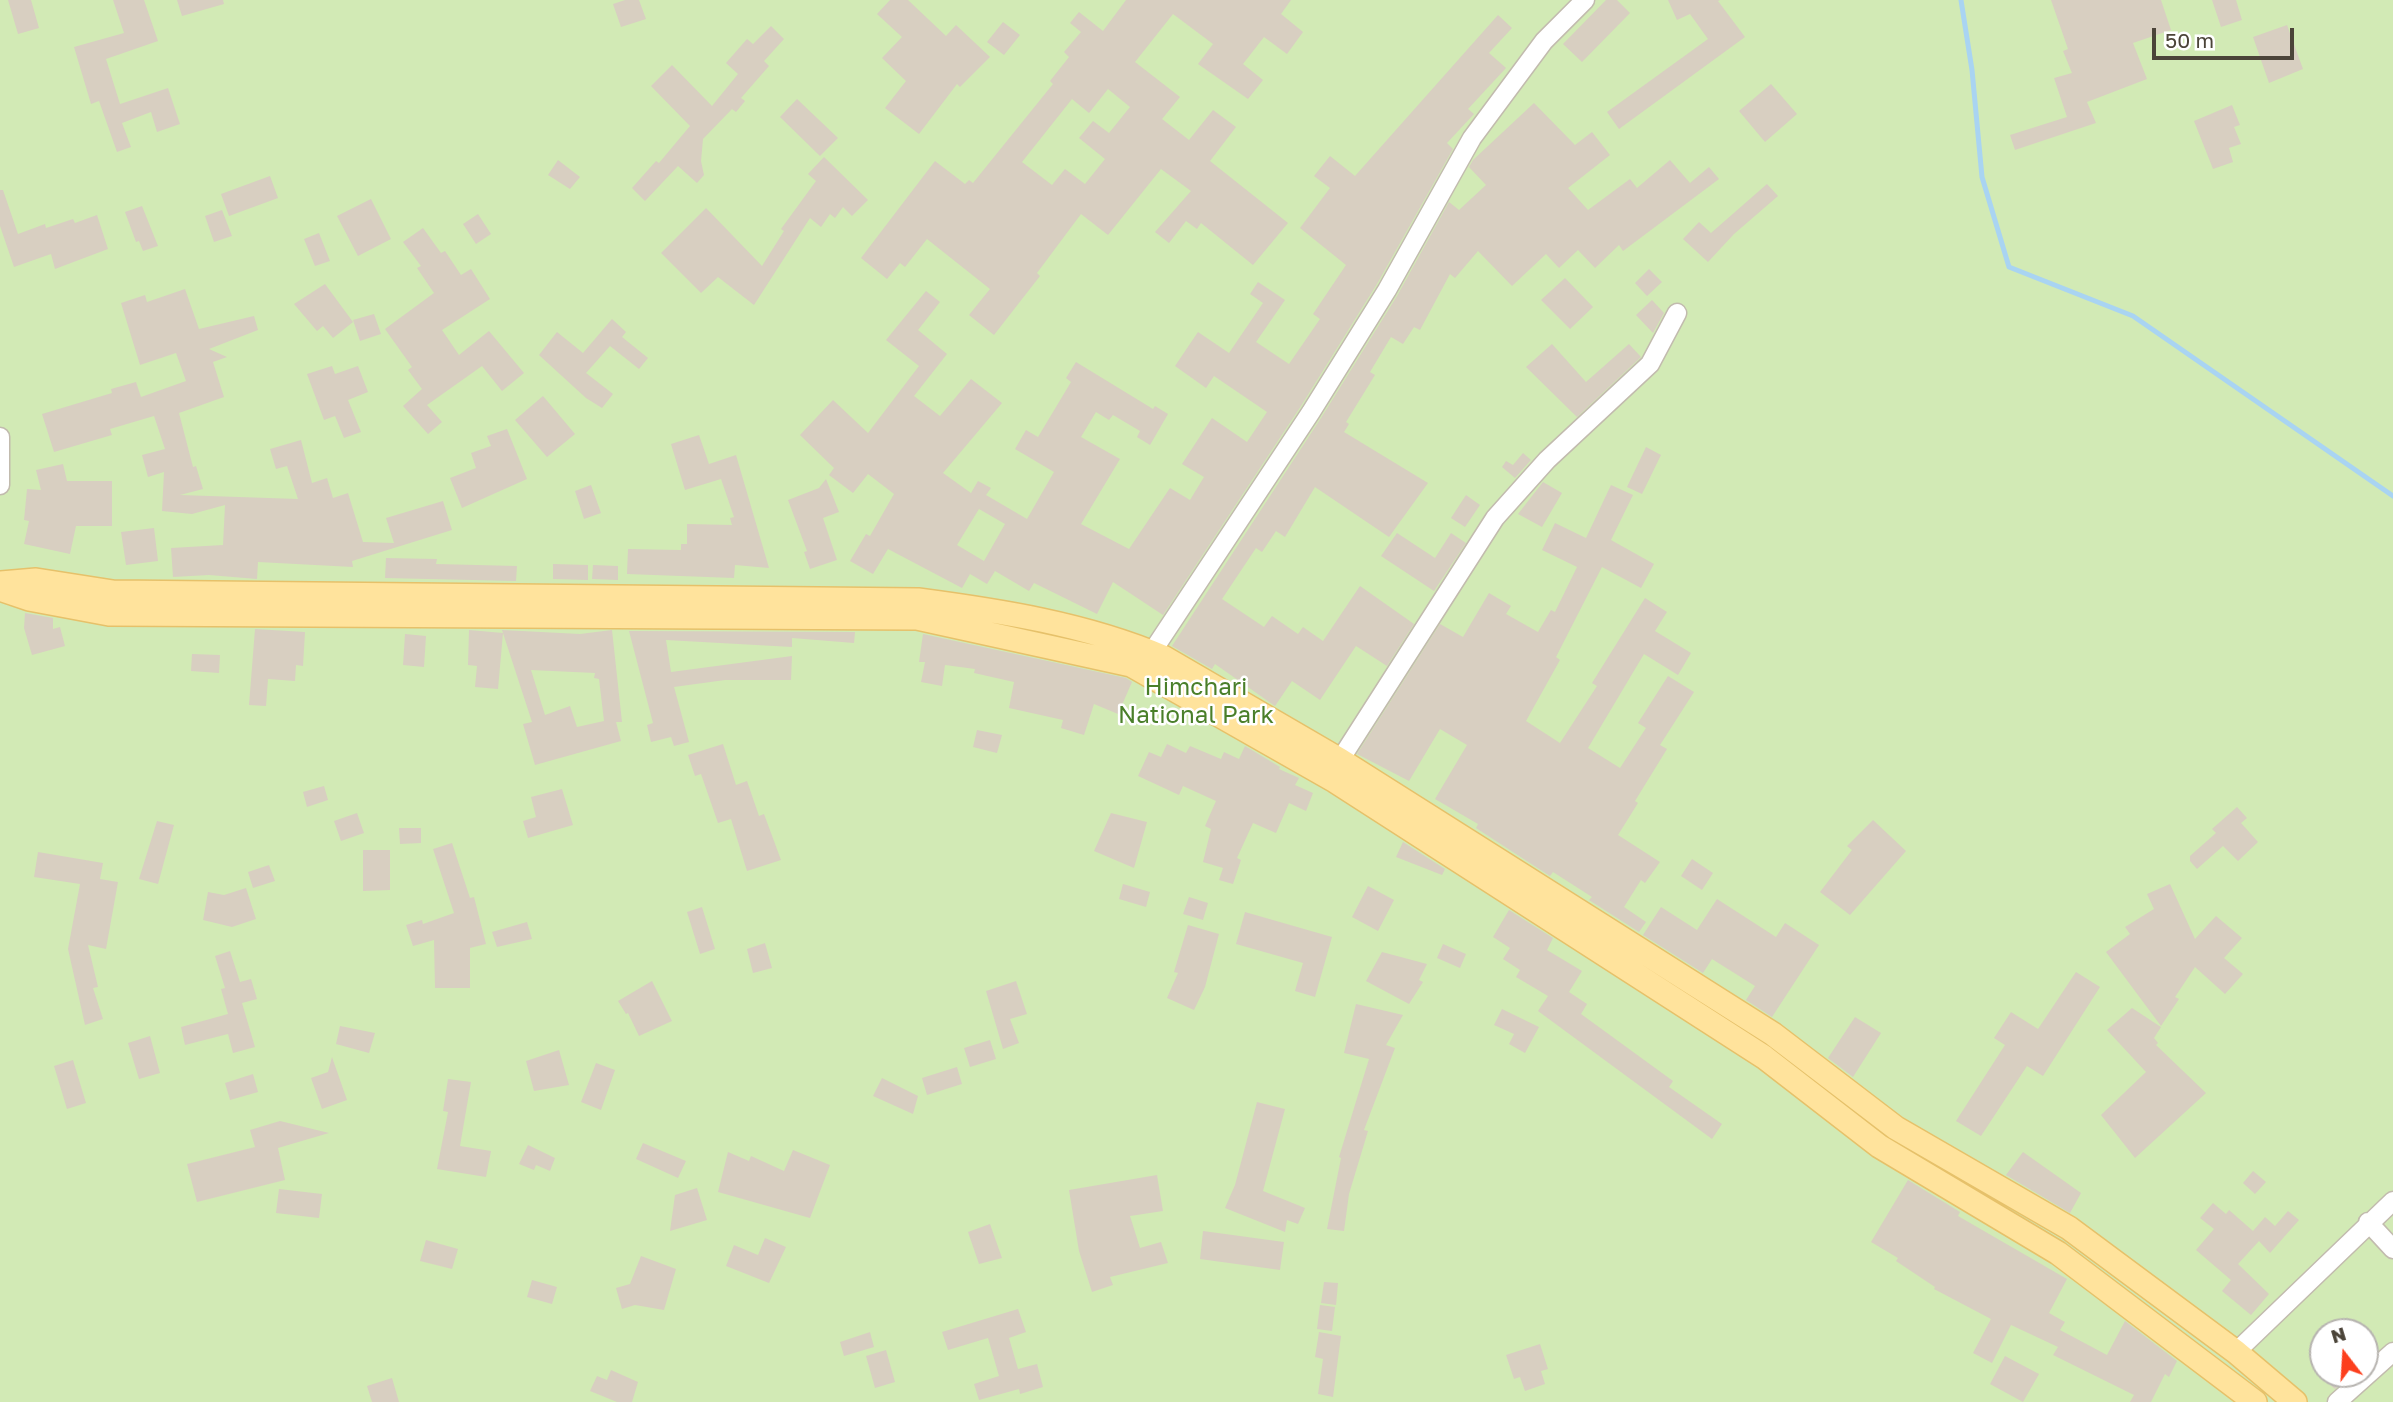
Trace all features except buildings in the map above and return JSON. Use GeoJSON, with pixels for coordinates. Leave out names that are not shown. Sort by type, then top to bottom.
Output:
{"type":"FeatureCollection","features":[{"type":"Feature","properties":{"kind":"main road"},"geometry":{"type":"LineString","coordinates":[[0,583],[36,580],[113,592],[918,600],[1014,612],[1152,652],[1340,760],[1773,1034],[1896,1128],[2068,1228],[2236,1352],[2295,1402]]}},
{"type":"Feature","properties":{"kind":"main road"},"geometry":{"type":"LineString","coordinates":[[0,589],[29,599],[109,614],[917,618],[1131,665],[1335,781],[1764,1057],[1879,1146],[2058,1253],[2255,1402]]}},
{"type":"Feature","properties":{"kind":"street"},"geometry":{"type":"LineString","coordinates":[[1152,652],[1311,412],[1387,290],[1472,138],[1544,41],[1585,0]]}},
{"type":"Feature","properties":{"kind":"street"},"geometry":{"type":"LineString","coordinates":[[1340,760],[1494,517],[1547,460],[1650,364],[1677,313]]}},
{"type":"Feature","properties":{"kind":"street"},"geometry":{"type":"LineString","coordinates":[[0,437],[0,485]]}},
{"type":"Feature","properties":{"kind":"street"},"geometry":{"type":"LineString","coordinates":[[2236,1352],[2393,1200]]}},
{"type":"Feature","properties":{"kind":"street"},"geometry":{"type":"LineString","coordinates":[[2368,1222],[2393,1249]]}},
{"type":"Feature","properties":{"kind":"street"},"geometry":{"type":"LineString","coordinates":[[2337,1402],[2393,1352]]}},
{"type":"Feature","properties":{"kind":"green space","name":"Himchari National Park"},"geometry":{"type":"Polygon","coordinates":[[[0,0],[2393,0],[2393,1402],[0,1402],[0,0]]]}},
{"type":"Feature","properties":{"kind":"waterway"},"geometry":{"type":"LineString","coordinates":[[1961,0],[1972,70],[1982,177],[2009,267],[2133,316],[2393,496]]}}]}
